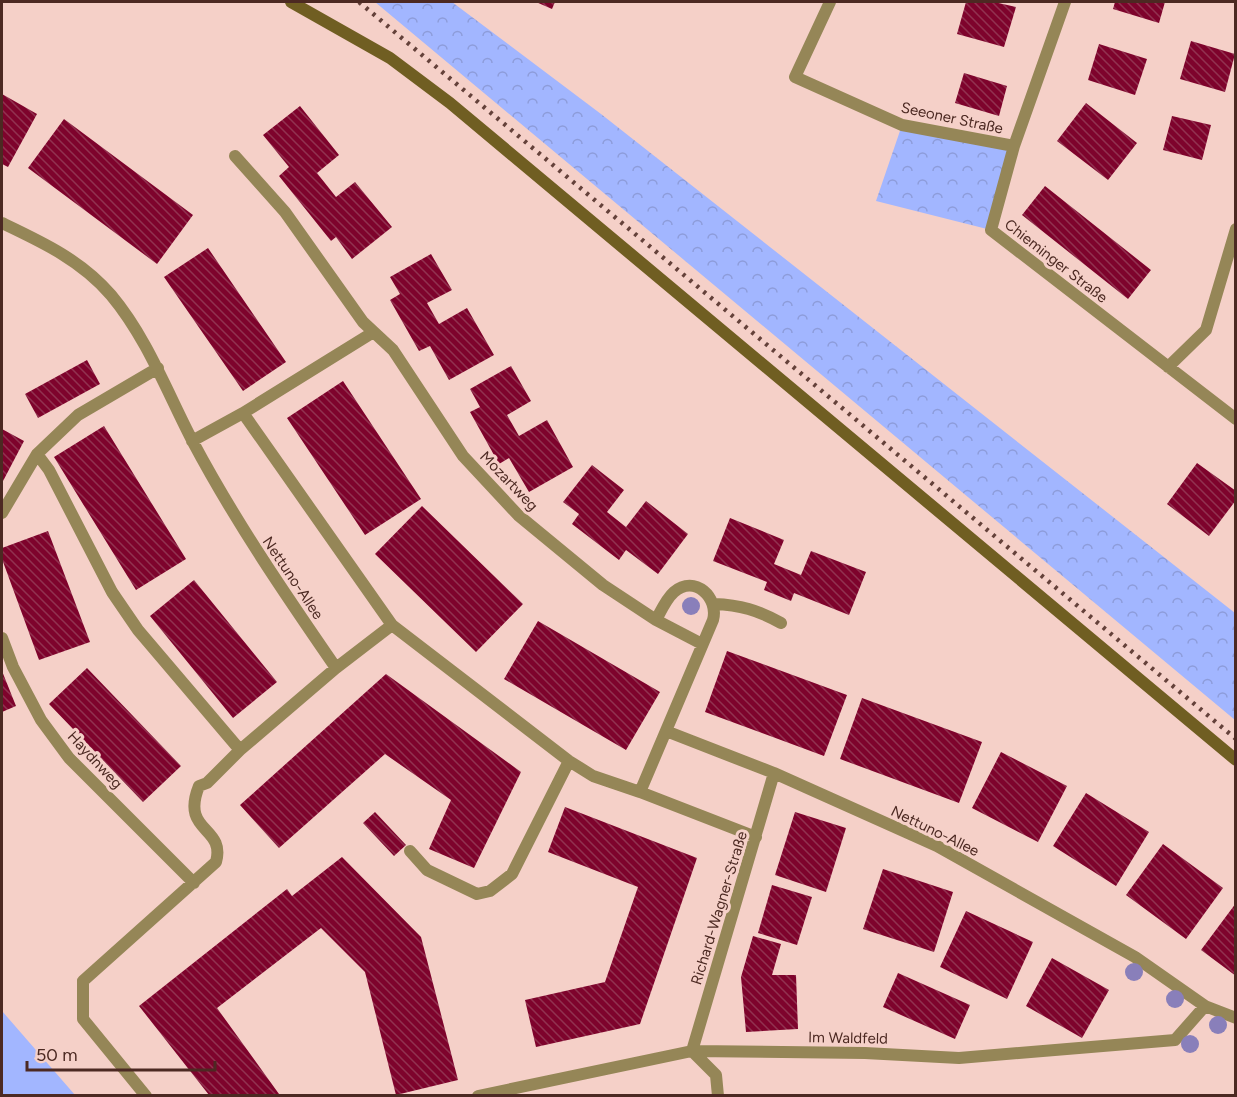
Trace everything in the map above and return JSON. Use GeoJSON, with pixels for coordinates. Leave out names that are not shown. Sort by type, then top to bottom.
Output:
{"type":"FeatureCollection","features":[{"type":"Feature","properties":{"kind":"street"},"geometry":{"type":"LineString","coordinates":[[291,2],[390,58],[450,103],[1236,760]]}},
{"type":"Feature","properties":{"kind":"street","name":"Seeoner Straße"},"geometry":{"type":"LineString","coordinates":[[830,2],[795,77],[902,125],[1014,146]]}},
{"type":"Feature","properties":{"kind":"street","name":"Chieminger Straße"},"geometry":{"type":"LineString","coordinates":[[1065,2],[1014,146],[991,230],[1236,420]]}},
{"type":"Feature","properties":{"kind":"street","name":"Mozartweg"},"geometry":{"type":"LineString","coordinates":[[236,156],[285,212],[372,333],[385,341],[393,350],[463,456],[519,515],[603,585],[656,620],[702,644]]}},
{"type":"Feature","properties":{"kind":"street","name":"Nettuno-Allee"},"geometry":{"type":"LineString","coordinates":[[2,223],[72,259],[111,295],[158,368],[192,441],[250,541],[336,668]]}},
{"type":"Feature","properties":{"kind":"street"},"geometry":{"type":"LineString","coordinates":[[1168,367],[1206,330],[1236,229]]}},
{"type":"Feature","properties":{"kind":"street"},"geometry":{"type":"LineString","coordinates":[[192,441],[243,413],[372,333]]}},
{"type":"Feature","properties":{"kind":"street"},"geometry":{"type":"LineString","coordinates":[[2,513],[38,454],[78,415],[158,368]]}},
{"type":"Feature","properties":{"kind":"street"},"geometry":{"type":"LineString","coordinates":[[243,413],[392,625],[569,761],[593,776],[756,837]]}},
{"type":"Feature","properties":{"kind":"street"},"geometry":{"type":"LineString","coordinates":[[38,454],[49,470],[112,592],[138,630],[240,750]]}},
{"type":"Feature","properties":{"kind":"street"},"geometry":{"type":"LineString","coordinates":[[640,792],[713,620],[714,604],[704,590],[688,586],[673,592],[656,620]]}},
{"type":"Feature","properties":{"kind":"street"},"geometry":{"type":"LineString","coordinates":[[714,604],[739,604],[781,623]]}},
{"type":"Feature","properties":{"kind":"street"},"geometry":{"type":"LineString","coordinates":[[146,1095],[83,1019],[83,981],[216,862],[219,851],[216,841],[194,817],[193,801],[199,786],[207,783],[240,750],[336,668],[392,625]]}},
{"type":"Feature","properties":{"kind":"street","name":"Haydnweg"},"geometry":{"type":"LineString","coordinates":[[2,638],[13,667],[41,720],[69,758],[194,883]]}},
{"type":"Feature","properties":{"kind":"street","name":"Nettuno-Allee"},"geometry":{"type":"LineString","coordinates":[[666,731],[774,773],[937,846],[1135,957],[1205,1006],[1236,1018]]}},
{"type":"Feature","properties":{"kind":"street"},"geometry":{"type":"LineString","coordinates":[[410,851],[427,870],[477,894],[490,891],[512,874],[569,761]]}},
{"type":"Feature","properties":{"kind":"street","name":"Richard-Wagner-Straße"},"geometry":{"type":"LineString","coordinates":[[692,1051],[774,773]]}},
{"type":"Feature","properties":{"kind":"street","name":"Im Waldfeld"},"geometry":{"type":"LineString","coordinates":[[478,1095],[692,1051],[865,1053],[959,1058],[1175,1040],[1205,1006]]}},
{"type":"Feature","properties":{"kind":"street"},"geometry":{"type":"LineString","coordinates":[[692,1051],[716,1075],[718,1095]]}},
{"type":"Feature","properties":{"kind":"green space"},"geometry":{"type":"Polygon","coordinates":[[[375,2],[452,2],[601,114],[1235,613],[1235,720],[375,2]]]}},
{"type":"Feature","properties":{"kind":"green space"},"geometry":{"type":"Polygon","coordinates":[[[902,125],[1014,146],[991,230],[876,201],[902,125]]]}},
{"type":"Feature","properties":{"kind":"green space"},"geometry":{"type":"Polygon","coordinates":[[[2,1011],[75,1095],[2,1095],[2,1011]]]}},
{"type":"Feature","properties":{"kind":"building"},"geometry":{"type":"Polygon","coordinates":[[[536,2],[555,2],[552,9],[536,2]]]}},
{"type":"Feature","properties":{"kind":"building"},"geometry":{"type":"Polygon","coordinates":[[[966,2],[994,2],[1016,7],[1004,47],[957,34],[966,2]]]}},
{"type":"Feature","properties":{"kind":"building"},"geometry":{"type":"Polygon","coordinates":[[[1115,2],[1165,2],[1159,23],[1113,9],[1115,2]]]}},
{"type":"Feature","properties":{"kind":"building"},"geometry":{"type":"Polygon","coordinates":[[[1191,41],[1235,54],[1225,92],[1180,79],[1191,41]]]}},
{"type":"Feature","properties":{"kind":"building"},"geometry":{"type":"Polygon","coordinates":[[[1099,44],[1147,59],[1135,95],[1088,80],[1099,44]]]}},
{"type":"Feature","properties":{"kind":"building"},"geometry":{"type":"Polygon","coordinates":[[[964,73],[1007,86],[999,116],[955,103],[964,73]]]}},
{"type":"Feature","properties":{"kind":"building"},"geometry":{"type":"Polygon","coordinates":[[[2,94],[37,114],[8,167],[2,164],[2,94]]]}},
{"type":"Feature","properties":{"kind":"building"},"geometry":{"type":"Polygon","coordinates":[[[1086,103],[1137,143],[1108,180],[1057,141],[1086,103]]]}},
{"type":"Feature","properties":{"kind":"building"},"geometry":{"type":"Polygon","coordinates":[[[300,106],[339,155],[317,173],[336,197],[355,182],[392,227],[352,259],[336,237],[331,241],[279,176],[289,167],[263,135],[300,106]]]}},
{"type":"Feature","properties":{"kind":"building"},"geometry":{"type":"Polygon","coordinates":[[[1172,116],[1211,125],[1202,160],[1163,150],[1172,116]]]}},
{"type":"Feature","properties":{"kind":"building"},"geometry":{"type":"Polygon","coordinates":[[[64,119],[193,215],[157,264],[28,168],[64,119]]]}},
{"type":"Feature","properties":{"kind":"building"},"geometry":{"type":"Polygon","coordinates":[[[1045,186],[1151,270],[1128,299],[1022,215],[1045,186]]]}},
{"type":"Feature","properties":{"kind":"building"},"geometry":{"type":"Polygon","coordinates":[[[208,248],[286,362],[243,391],[164,277],[208,248]]]}},
{"type":"Feature","properties":{"kind":"building"},"geometry":{"type":"Polygon","coordinates":[[[431,254],[452,290],[427,303],[439,324],[467,308],[494,355],[449,380],[430,346],[419,351],[390,300],[400,294],[390,277],[431,254]]]}},
{"type":"Feature","properties":{"kind":"building"},"geometry":{"type":"Polygon","coordinates":[[[87,360],[100,384],[38,418],[25,394],[87,360]]]}},
{"type":"Feature","properties":{"kind":"building"},"geometry":{"type":"Polygon","coordinates":[[[511,366],[531,401],[507,415],[519,436],[547,420],[573,467],[529,492],[509,458],[499,464],[470,412],[480,407],[470,389],[511,366]]]}},
{"type":"Feature","properties":{"kind":"building"},"geometry":{"type":"Polygon","coordinates":[[[343,381],[421,499],[365,535],[287,418],[343,381]]]}},
{"type":"Feature","properties":{"kind":"building"},"geometry":{"type":"Polygon","coordinates":[[[104,426],[186,559],[136,590],[54,457],[104,426]]]}},
{"type":"Feature","properties":{"kind":"building"},"geometry":{"type":"Polygon","coordinates":[[[2,429],[24,441],[2,483],[2,429]]]}},
{"type":"Feature","properties":{"kind":"building"},"geometry":{"type":"Polygon","coordinates":[[[1197,463],[1236,491],[1236,500],[1209,536],[1167,504],[1197,463]]]}},
{"type":"Feature","properties":{"kind":"building"},"geometry":{"type":"Polygon","coordinates":[[[592,465],[624,490],[607,512],[626,527],[646,501],[688,534],[658,574],[626,550],[619,560],[572,524],[579,514],[563,502],[592,465]]]}},
{"type":"Feature","properties":{"kind":"building"},"geometry":{"type":"Polygon","coordinates":[[[422,506],[523,604],[476,652],[375,554],[422,506]]]}},
{"type":"Feature","properties":{"kind":"building"},"geometry":{"type":"Polygon","coordinates":[[[730,518],[784,540],[774,564],[801,575],[811,551],[866,572],[849,615],[794,593],[791,601],[764,590],[767,582],[713,561],[730,518]]]}},
{"type":"Feature","properties":{"kind":"building"},"geometry":{"type":"Polygon","coordinates":[[[48,531],[90,642],[39,660],[2,559],[2,548],[48,531]]]}},
{"type":"Feature","properties":{"kind":"building"},"geometry":{"type":"Polygon","coordinates":[[[194,580],[277,682],[233,718],[150,616],[194,580]]]}},
{"type":"Feature","properties":{"kind":"building"},"geometry":{"type":"Polygon","coordinates":[[[538,621],[660,692],[626,750],[504,679],[538,621]]]}},
{"type":"Feature","properties":{"kind":"building"},"geometry":{"type":"Polygon","coordinates":[[[727,651],[847,695],[824,756],[705,712],[727,651]]]}},
{"type":"Feature","properties":{"kind":"building"},"geometry":{"type":"Polygon","coordinates":[[[87,668],[181,766],[143,802],[49,704],[87,668]]]}},
{"type":"Feature","properties":{"kind":"building"},"geometry":{"type":"Polygon","coordinates":[[[2,671],[16,706],[2,712],[2,671]]]}},
{"type":"Feature","properties":{"kind":"building"},"geometry":{"type":"Polygon","coordinates":[[[386,674],[521,772],[474,868],[429,849],[451,800],[385,754],[279,848],[240,805],[386,674]]]}},
{"type":"Feature","properties":{"kind":"building"},"geometry":{"type":"Polygon","coordinates":[[[862,698],[982,742],[959,803],[840,759],[862,698]]]}},
{"type":"Feature","properties":{"kind":"building"},"geometry":{"type":"Polygon","coordinates":[[[1001,752],[1067,786],[1038,842],[972,808],[1001,752]]]}},
{"type":"Feature","properties":{"kind":"building"},"geometry":{"type":"Polygon","coordinates":[[[1086,793],[1149,832],[1116,886],[1053,846],[1086,793]]]}},
{"type":"Feature","properties":{"kind":"building"},"geometry":{"type":"Polygon","coordinates":[[[565,807],[697,858],[640,1024],[536,1047],[525,1000],[605,982],[638,887],[548,852],[565,807]]]}},
{"type":"Feature","properties":{"kind":"building"},"geometry":{"type":"Polygon","coordinates":[[[375,812],[406,845],[394,856],[363,823],[375,812]]]}},
{"type":"Feature","properties":{"kind":"building"},"geometry":{"type":"Polygon","coordinates":[[[795,812],[846,828],[826,892],[775,875],[795,812]]]}},
{"type":"Feature","properties":{"kind":"building"},"geometry":{"type":"Polygon","coordinates":[[[1163,844],[1223,888],[1186,939],[1126,895],[1163,844]]]}},
{"type":"Feature","properties":{"kind":"building"},"geometry":{"type":"Polygon","coordinates":[[[342,857],[421,937],[458,1080],[396,1095],[365,972],[321,928],[217,1008],[279,1094],[209,1095],[139,1006],[287,889],[292,896],[342,857]]]}},
{"type":"Feature","properties":{"kind":"building"},"geometry":{"type":"Polygon","coordinates":[[[883,869],[953,892],[934,952],[863,929],[883,869]]]}},
{"type":"Feature","properties":{"kind":"building"},"geometry":{"type":"Polygon","coordinates":[[[772,885],[812,897],[797,945],[758,933],[772,885]]]}},
{"type":"Feature","properties":{"kind":"building"},"geometry":{"type":"Polygon","coordinates":[[[1236,903],[1236,976],[1201,950],[1236,903]]]}},
{"type":"Feature","properties":{"kind":"building"},"geometry":{"type":"Polygon","coordinates":[[[966,911],[1033,942],[1007,999],[940,967],[966,911]]]}},
{"type":"Feature","properties":{"kind":"building"},"geometry":{"type":"Polygon","coordinates":[[[753,936],[781,944],[772,975],[796,975],[798,1029],[746,1032],[741,977],[753,936]]]}},
{"type":"Feature","properties":{"kind":"building"},"geometry":{"type":"Polygon","coordinates":[[[1052,958],[1109,990],[1082,1038],[1026,1006],[1052,958]]]}},
{"type":"Feature","properties":{"kind":"building"},"geometry":{"type":"Polygon","coordinates":[[[898,973],[970,1005],[955,1039],[883,1007],[898,973]]]}},
{"type":"Feature","properties":{"kind":"railway"},"geometry":{"type":"LineString","coordinates":[[359,2],[1236,739]]}}]}
